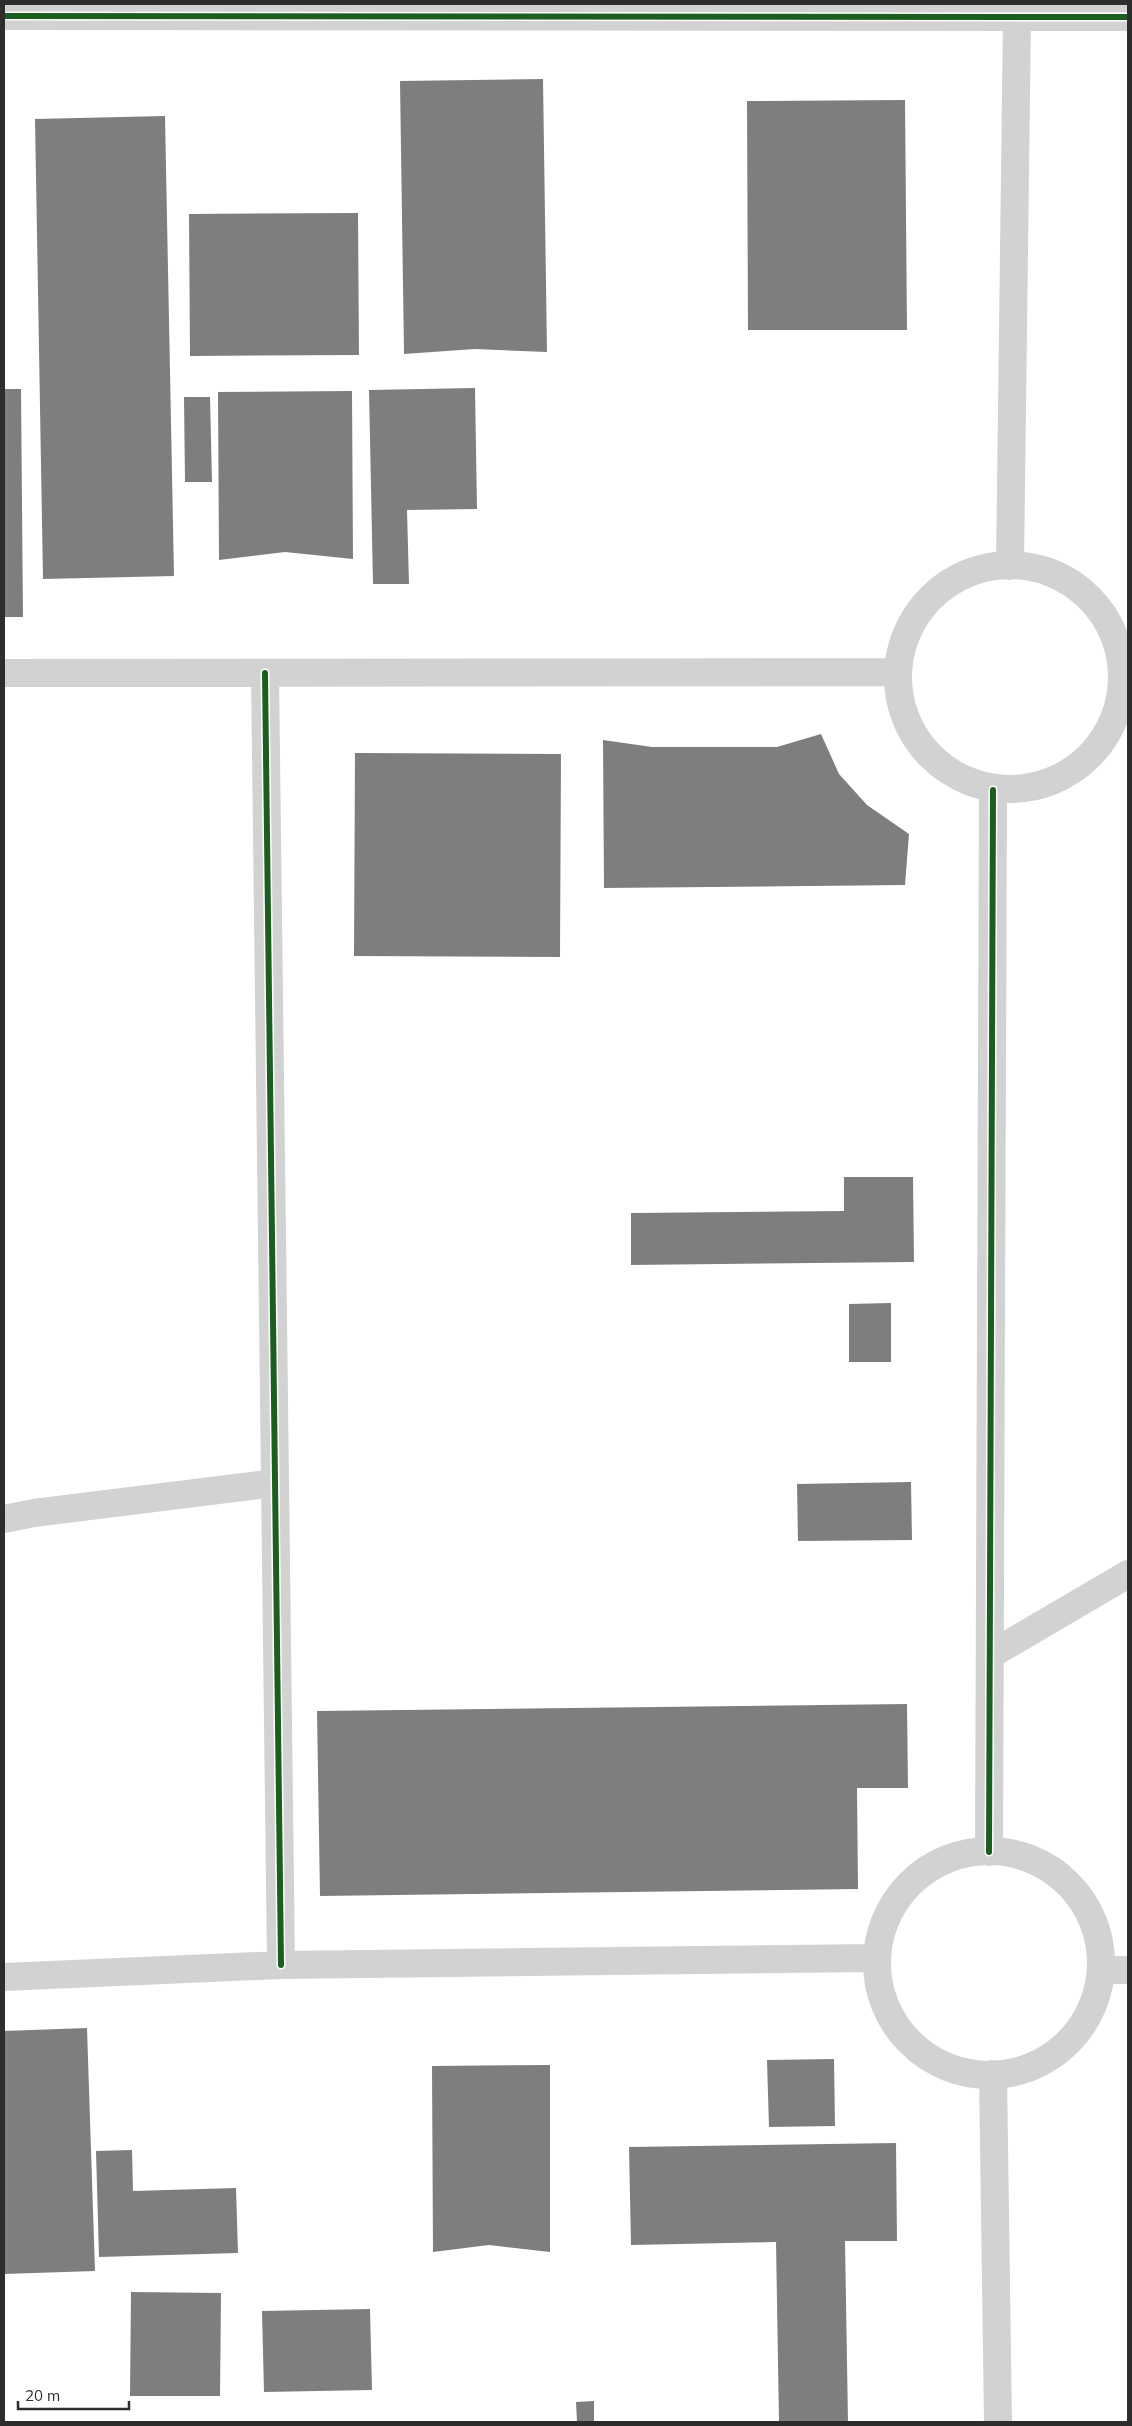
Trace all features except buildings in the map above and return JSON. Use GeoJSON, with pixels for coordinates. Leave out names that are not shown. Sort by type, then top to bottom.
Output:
{"type":"FeatureCollection","features":[{"type":"Feature","properties":{"kind":"street"},"geometry":{"type":"LineString","coordinates":[[4,16],[698,10],[1017,17],[1128,17]]}},
{"type":"Feature","properties":{"kind":"street"},"geometry":{"type":"LineString","coordinates":[[1010,566],[1017,17]]}},
{"type":"Feature","properties":{"kind":"street"},"geometry":{"type":"LineString","coordinates":[[1024,565],[1062,576],[1099,607],[1118,643],[1126,683],[1111,730],[1081,766],[1044,786],[993,790],[957,778],[925,753],[901,712],[896,672],[908,625],[937,589],[976,569],[1024,565]]}},
{"type":"Feature","properties":{"kind":"street"},"geometry":{"type":"LineString","coordinates":[[4,673],[896,672]]}},
{"type":"Feature","properties":{"kind":"street"},"geometry":{"type":"LineString","coordinates":[[265,673],[281,1965]]}},
{"type":"Feature","properties":{"kind":"street"},"geometry":{"type":"LineString","coordinates":[[990,1852],[993,790]]}},
{"type":"Feature","properties":{"kind":"street"},"geometry":{"type":"LineString","coordinates":[[4,1520],[34,1513],[275,1483]]}},
{"type":"Feature","properties":{"kind":"street"},"geometry":{"type":"LineString","coordinates":[[990,1655],[1128,1574]]}},
{"type":"Feature","properties":{"kind":"street"},"geometry":{"type":"LineString","coordinates":[[1003,1851],[1041,1862],[1078,1893],[1098,1929],[1115,1970],[1090,2016],[1060,2052],[1023,2072],[972,2076],[936,2064],[904,2039],[880,1998],[874,1958],[888,1911],[917,1876],[954,1855],[1003,1851]]}},
{"type":"Feature","properties":{"kind":"street"},"geometry":{"type":"LineString","coordinates":[[4,1977],[281,1965],[874,1958]]}},
{"type":"Feature","properties":{"kind":"street"},"geometry":{"type":"LineString","coordinates":[[993,2074],[998,2422]]}},
{"type":"Feature","properties":{"kind":"cycle path"},"geometry":{"type":"LineString","coordinates":[[4,16],[1128,17]]}},
{"type":"Feature","properties":{"kind":"cycle path"},"geometry":{"type":"LineString","coordinates":[[265,673],[281,1965]]}},
{"type":"Feature","properties":{"kind":"cycle path"},"geometry":{"type":"LineString","coordinates":[[989,1852],[993,790]]}}]}
